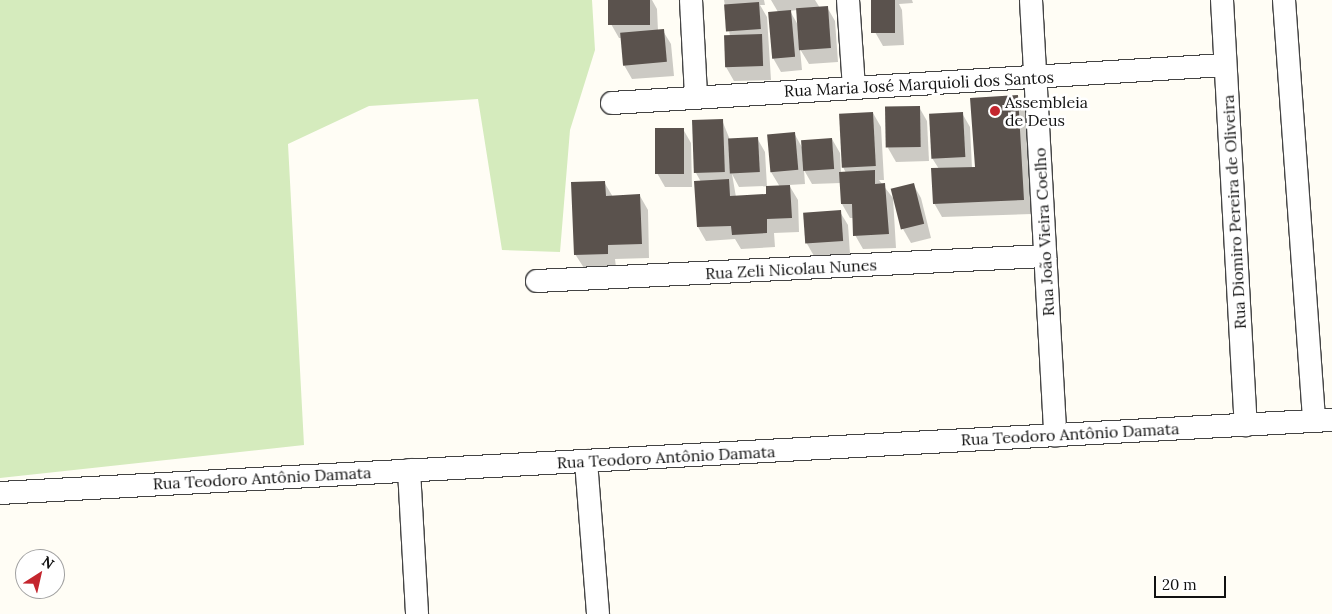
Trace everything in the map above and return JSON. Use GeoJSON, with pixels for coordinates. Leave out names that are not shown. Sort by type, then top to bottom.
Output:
{"type":"FeatureCollection","features":[{"type":"Feature","properties":{"kind":"street"},"geometry":{"type":"LineString","coordinates":[[691,0],[696,97]]}},
{"type":"Feature","properties":{"kind":"street"},"geometry":{"type":"LineString","coordinates":[[848,0],[854,88]]}},
{"type":"Feature","properties":{"kind":"street","name":"Rua João Vieira Coelho"},"geometry":{"type":"LineString","coordinates":[[1031,0],[1056,435]]}},
{"type":"Feature","properties":{"kind":"street","name":"Rua Diomiro Pereira de Oliveira"},"geometry":{"type":"LineString","coordinates":[[1222,0],[1246,425]]}},
{"type":"Feature","properties":{"kind":"street"},"geometry":{"type":"LineString","coordinates":[[1284,0],[1323,420]]}},
{"type":"Feature","properties":{"kind":"street","name":"Rua Maria José Marquioli dos Santos"},"geometry":{"type":"LineString","coordinates":[[612,103],[1225,66]]}},
{"type":"Feature","properties":{"kind":"street","name":"Rua Zeli Nicolau Nunes"},"geometry":{"type":"LineString","coordinates":[[537,281],[1045,256]]}},
{"type":"Feature","properties":{"kind":"street","name":"Rua Teodoro Antônio Damata"},"geometry":{"type":"LineString","coordinates":[[0,493],[1323,420]]}},
{"type":"Feature","properties":{"kind":"street"},"geometry":{"type":"LineString","coordinates":[[586,461],[598,614]]}},
{"type":"Feature","properties":{"kind":"street"},"geometry":{"type":"LineString","coordinates":[[409,470],[417,614]]}},
{"type":"Feature","properties":{"kind":"green space"},"geometry":{"type":"Polygon","coordinates":[[[0,0],[592,0],[595,50],[570,130],[560,252],[502,250],[478,99],[369,106],[288,144],[304,445],[0,478],[0,0]]]}},
{"type":"Feature","properties":{"kind":"building"},"geometry":{"type":"Polygon","coordinates":[[[608,0],[650,0],[650,25],[608,25],[608,0]]]}},
{"type":"Feature","properties":{"kind":"building"},"geometry":{"type":"Polygon","coordinates":[[[871,0],[895,0],[895,33],[871,33],[871,0]]]}},
{"type":"Feature","properties":{"kind":"building"},"geometry":{"type":"Polygon","coordinates":[[[759,2],[761,29],[726,31],[724,4],[759,2]]]}},
{"type":"Feature","properties":{"kind":"building"},"geometry":{"type":"Polygon","coordinates":[[[828,6],[831,48],[799,50],[796,8],[828,6]]]}},
{"type":"Feature","properties":{"kind":"building"},"geometry":{"type":"Polygon","coordinates":[[[791,10],[795,57],[772,59],[768,12],[791,10]]]}},
{"type":"Feature","properties":{"kind":"building"},"geometry":{"type":"Polygon","coordinates":[[[664,29],[667,62],[623,66],[620,33],[664,29]]]}},
{"type":"Feature","properties":{"kind":"building"},"geometry":{"type":"Polygon","coordinates":[[[762,34],[763,66],[725,67],[724,35],[762,34]]]}},
{"type":"Feature","properties":{"kind":"building"},"geometry":{"type":"Polygon","coordinates":[[[1018,95],[1024,200],[933,204],[931,168],[975,167],[970,98],[1018,95]]]}},
{"type":"Feature","properties":{"kind":"building"},"geometry":{"type":"Polygon","coordinates":[[[920,106],[921,147],[886,148],[885,107],[920,106]]]}},
{"type":"Feature","properties":{"kind":"building"},"geometry":{"type":"Polygon","coordinates":[[[873,112],[876,166],[842,168],[839,114],[873,112]]]}},
{"type":"Feature","properties":{"kind":"building"},"geometry":{"type":"Polygon","coordinates":[[[963,112],[965,157],[931,159],[929,114],[963,112]]]}},
{"type":"Feature","properties":{"kind":"building"},"geometry":{"type":"Polygon","coordinates":[[[723,119],[725,172],[694,173],[692,120],[723,119]]]}},
{"type":"Feature","properties":{"kind":"building"},"geometry":{"type":"Polygon","coordinates":[[[655,128],[684,128],[684,174],[655,174],[655,128]]]}},
{"type":"Feature","properties":{"kind":"building"},"geometry":{"type":"Polygon","coordinates":[[[795,132],[798,170],[770,172],[767,134],[795,132]]]}},
{"type":"Feature","properties":{"kind":"building"},"geometry":{"type":"Polygon","coordinates":[[[758,137],[760,172],[730,174],[728,139],[758,137]]]}},
{"type":"Feature","properties":{"kind":"building"},"geometry":{"type":"Polygon","coordinates":[[[832,138],[834,169],[803,171],[801,140],[832,138]]]}},
{"type":"Feature","properties":{"kind":"building"},"geometry":{"type":"Polygon","coordinates":[[[875,170],[875,184],[885,183],[889,234],[853,236],[852,204],[841,204],[839,172],[875,170]]]}},
{"type":"Feature","properties":{"kind":"building"},"geometry":{"type":"Polygon","coordinates":[[[729,179],[730,196],[766,194],[766,186],[790,185],[792,218],[767,219],[767,233],[732,235],[731,226],[697,227],[694,181],[729,179]]]}},
{"type":"Feature","properties":{"kind":"building"},"geometry":{"type":"Polygon","coordinates":[[[605,181],[606,196],[640,194],[642,244],[608,245],[608,254],[574,255],[571,182],[605,181]]]}},
{"type":"Feature","properties":{"kind":"building"},"geometry":{"type":"Polygon","coordinates":[[[914,183],[924,224],[901,230],[891,189],[914,183]]]}},
{"type":"Feature","properties":{"kind":"building"},"geometry":{"type":"Polygon","coordinates":[[[841,210],[843,241],[805,244],[803,213],[841,210]]]}},
{"type":"Feature","properties":{"kind":"place","name":"Assembleia de Deus"},"geometry":{"type":"Point","coordinates":[995,111]}}]}
